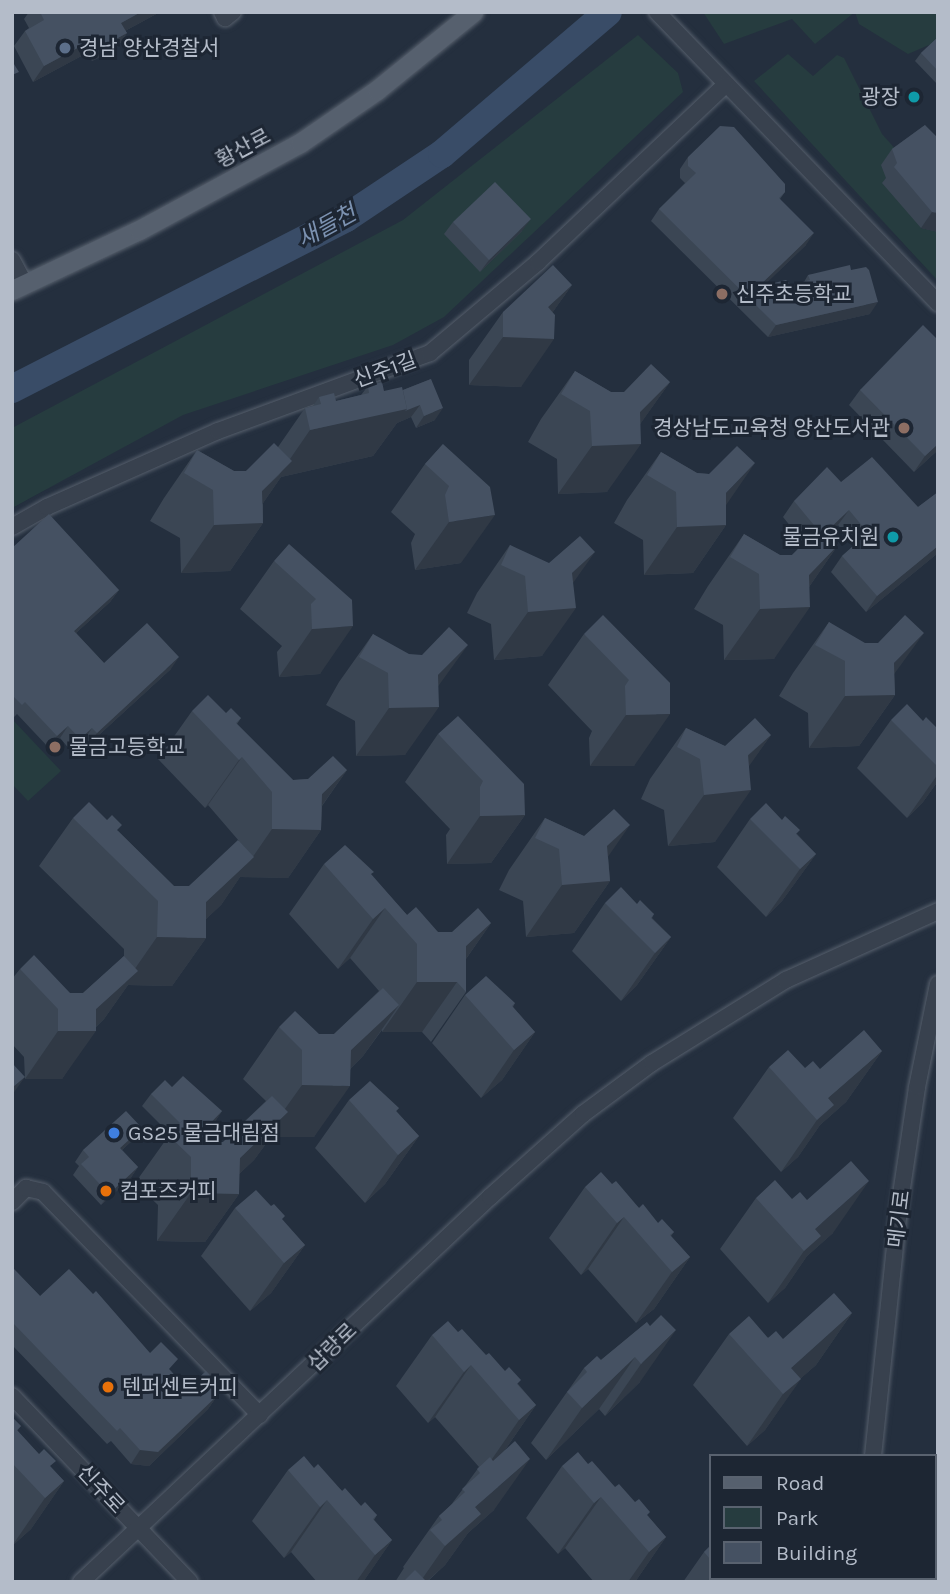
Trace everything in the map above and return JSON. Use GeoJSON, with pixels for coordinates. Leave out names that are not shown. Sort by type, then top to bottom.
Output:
{"type":"FeatureCollection","features":[{"type":"Feature","properties":{"kind":"main road","name":"황산로"},"geometry":{"type":"LineString","coordinates":[[19,287],[139,230],[300,143],[377,90],[474,12]]}},
{"type":"Feature","properties":{"kind":"street"},"geometry":{"type":"LineString","coordinates":[[222,12],[225,18],[233,12]]}},
{"type":"Feature","properties":{"kind":"street"},"geometry":{"type":"LineString","coordinates":[[657,12],[938,303]]}},
{"type":"Feature","properties":{"kind":"street","name":"신주1길"},"geometry":{"type":"LineString","coordinates":[[12,527],[47,508],[218,431],[430,353],[538,262],[725,85]]}},
{"type":"Feature","properties":{"kind":"street"},"geometry":{"type":"LineString","coordinates":[[12,260],[19,287]]}},
{"type":"Feature","properties":{"kind":"street","name":"삽량로"},"geometry":{"type":"LineString","coordinates":[[81,1582],[490,1197],[583,1114],[652,1063],[786,980],[938,911]]}},
{"type":"Feature","properties":{"kind":"street","name":"메기로"},"geometry":{"type":"LineString","coordinates":[[873,1454],[899,1208],[917,1087],[938,984]]}},
{"type":"Feature","properties":{"kind":"street"},"geometry":{"type":"LineString","coordinates":[[12,1202],[26,1188],[43,1192],[260,1415]]}},
{"type":"Feature","properties":{"kind":"street","name":"신주로"},"geometry":{"type":"LineString","coordinates":[[12,1396],[190,1582]]}},
{"type":"Feature","properties":{"kind":"green space"},"geometry":{"type":"Polygon","coordinates":[[[703,12],[855,12],[815,44],[792,19],[724,44],[703,12]]]}},
{"type":"Feature","properties":{"kind":"green space"},"geometry":{"type":"Polygon","coordinates":[[[855,12],[938,12],[938,41],[908,54],[859,24],[855,12]]]}},
{"type":"Feature","properties":{"kind":"green space"},"geometry":{"type":"Polygon","coordinates":[[[638,35],[678,73],[683,92],[444,317],[393,345],[183,415],[12,508],[12,428],[403,220],[638,35]]]}},
{"type":"Feature","properties":{"kind":"green space"},"geometry":{"type":"Polygon","coordinates":[[[788,54],[813,76],[837,55],[844,58],[882,134],[898,152],[921,228],[938,232],[938,281],[754,81],[788,54]]]}},
{"type":"Feature","properties":{"kind":"green space"},"geometry":{"type":"Polygon","coordinates":[[[12,719],[61,771],[28,801],[12,784],[12,719]]]}},
{"type":"Feature","properties":{"kind":"building","name":"경남 양산경찰서"},"geometry":{"type":"Polygon","coordinates":[[[40,12],[141,12],[121,23],[127,33],[103,46],[98,37],[44,66],[25,31],[44,20],[40,12]]]}},
{"type":"Feature","properties":{"kind":"building"},"geometry":{"type":"Polygon","coordinates":[[[938,37],[938,71],[921,53],[938,37]]]}},
{"type":"Feature","properties":{"kind":"building"},"geometry":{"type":"Polygon","coordinates":[[[12,61],[19,72],[12,75],[12,61]]]}},
{"type":"Feature","properties":{"kind":"building"},"geometry":{"type":"Polygon","coordinates":[[[925,125],[938,138],[938,213],[932,212],[894,167],[897,163],[892,149],[925,125]]]}},
{"type":"Feature","properties":{"kind":"building"},"geometry":{"type":"Polygon","coordinates":[[[720,126],[734,127],[785,184],[785,192],[779,198],[814,233],[758,287],[786,280],[791,285],[810,280],[808,275],[850,265],[851,270],[866,267],[878,302],[776,325],[659,209],[696,173],[688,166],[688,157],[720,126]]]}},
{"type":"Feature","properties":{"kind":"building"},"geometry":{"type":"Polygon","coordinates":[[[495,182],[531,219],[489,260],[453,222],[495,182]]]}},
{"type":"Feature","properties":{"kind":"building"},"geometry":{"type":"Polygon","coordinates":[[[553,265],[572,285],[548,307],[555,315],[554,339],[503,337],[503,312],[553,265]]]}},
{"type":"Feature","properties":{"kind":"building","name":"경상남도교육청 양산도서관"},"geometry":{"type":"Polygon","coordinates":[[[923,325],[938,340],[938,444],[925,456],[860,390],[923,325]]]}},
{"type":"Feature","properties":{"kind":"building"},"geometry":{"type":"Polygon","coordinates":[[[651,364],[670,382],[640,412],[641,444],[592,446],[590,411],[561,394],[575,371],[611,392],[624,392],[651,364]]]}},
{"type":"Feature","properties":{"kind":"building"},"geometry":{"type":"Polygon","coordinates":[[[431,379],[443,408],[424,416],[420,405],[405,411],[407,409],[403,390],[431,379]]]}},
{"type":"Feature","properties":{"kind":"building"},"geometry":{"type":"Polygon","coordinates":[[[382,382],[384,391],[402,387],[407,409],[310,430],[305,408],[321,404],[319,397],[334,393],[336,401],[369,393],[368,386],[382,382]]]}},
{"type":"Feature","properties":{"kind":"building"},"geometry":{"type":"Polygon","coordinates":[[[274,443],[292,461],[262,491],[263,523],[214,525],[213,490],[184,473],[197,450],[234,471],[246,471],[274,443]]]}},
{"type":"Feature","properties":{"kind":"building"},"geometry":{"type":"Polygon","coordinates":[[[443,444],[490,487],[495,515],[449,522],[445,495],[449,486],[425,464],[443,444]]]}},
{"type":"Feature","properties":{"kind":"building"},"geometry":{"type":"Polygon","coordinates":[[[737,446],[755,463],[726,493],[726,525],[677,527],[676,492],[647,475],[661,452],[697,473],[709,474],[737,446]]]}},
{"type":"Feature","properties":{"kind":"building","name":"물금유치원"},"geometry":{"type":"Polygon","coordinates":[[[872,457],[918,507],[938,492],[938,546],[877,596],[842,556],[868,533],[849,510],[826,532],[820,527],[818,530],[794,501],[827,467],[841,482],[872,457]]]}},
{"type":"Feature","properties":{"kind":"building","name":"물금고등학교"},"geometry":{"type":"Polygon","coordinates":[[[49,514],[119,590],[74,631],[104,663],[147,623],[179,657],[97,733],[92,728],[80,739],[68,726],[57,736],[25,702],[22,705],[12,695],[12,548],[49,514]]]}},
{"type":"Feature","properties":{"kind":"building"},"geometry":{"type":"Polygon","coordinates":[[[820,527],[838,545],[809,575],[810,607],[760,609],[759,574],[730,557],[744,534],[780,555],[792,555],[820,527]]]}},
{"type":"Feature","properties":{"kind":"building"},"geometry":{"type":"Polygon","coordinates":[[[580,536],[595,552],[572,573],[576,608],[528,612],[525,576],[501,565],[510,545],[549,563],[580,536]]]}},
{"type":"Feature","properties":{"kind":"building"},"geometry":{"type":"Polygon","coordinates":[[[289,544],[352,600],[353,626],[312,629],[311,604],[316,599],[274,561],[289,544]]]}},
{"type":"Feature","properties":{"kind":"building"},"geometry":{"type":"Polygon","coordinates":[[[603,615],[670,683],[670,714],[626,715],[625,686],[629,680],[584,634],[603,615]]]}},
{"type":"Feature","properties":{"kind":"building"},"geometry":{"type":"Polygon","coordinates":[[[905,615],[924,633],[894,663],[895,695],[845,696],[845,661],[815,645],[829,622],[865,643],[878,643],[905,615]]]}},
{"type":"Feature","properties":{"kind":"building"},"geometry":{"type":"Polygon","coordinates":[[[449,627],[468,645],[438,675],[439,707],[389,708],[388,673],[359,657],[373,634],[409,654],[422,655],[449,627]]]}},
{"type":"Feature","properties":{"kind":"building"},"geometry":{"type":"Polygon","coordinates":[[[208,695],[226,713],[231,708],[241,718],[236,723],[293,780],[308,779],[333,756],[347,770],[322,794],[321,830],[272,829],[272,792],[242,757],[239,760],[192,711],[208,695]]]}},
{"type":"Feature","properties":{"kind":"building"},"geometry":{"type":"Polygon","coordinates":[[[907,704],[923,721],[926,717],[938,729],[938,767],[891,720],[907,704]]]}},
{"type":"Feature","properties":{"kind":"building"},"geometry":{"type":"Polygon","coordinates":[[[458,716],[524,784],[525,815],[480,816],[480,787],[483,781],[438,734],[458,716]]]}},
{"type":"Feature","properties":{"kind":"building"},"geometry":{"type":"Polygon","coordinates":[[[755,718],[771,735],[748,755],[751,790],[704,795],[700,759],[677,747],[686,728],[725,746],[755,718]]]}},
{"type":"Feature","properties":{"kind":"building"},"geometry":{"type":"Polygon","coordinates":[[[89,802],[107,820],[112,815],[122,825],[117,830],[174,886],[189,886],[238,840],[254,857],[206,902],[206,938],[157,937],[158,901],[73,818],[89,802]]]}},
{"type":"Feature","properties":{"kind":"building"},"geometry":{"type":"Polygon","coordinates":[[[766,803],[782,820],[785,816],[800,830],[796,834],[816,854],[800,869],[750,819],[766,803]]]}},
{"type":"Feature","properties":{"kind":"building"},"geometry":{"type":"Polygon","coordinates":[[[614,809],[630,825],[607,846],[610,881],[562,885],[559,849],[535,838],[545,818],[584,836],[614,809]]]}},
{"type":"Feature","properties":{"kind":"building"},"geometry":{"type":"Polygon","coordinates":[[[345,845],[374,872],[371,874],[407,915],[416,907],[438,932],[452,932],[478,908],[491,923],[466,946],[466,992],[457,982],[417,982],[417,944],[385,908],[373,919],[324,864],[345,845]]]}},
{"type":"Feature","properties":{"kind":"building"},"geometry":{"type":"Polygon","coordinates":[[[621,887],[637,904],[640,900],[654,914],[651,918],[671,937],[655,953],[605,903],[621,887]]]}},
{"type":"Feature","properties":{"kind":"building"},"geometry":{"type":"Polygon","coordinates":[[[34,955],[70,993],[83,993],[124,956],[138,971],[96,1009],[96,1031],[58,1031],[58,1009],[20,969],[34,955]]]}},
{"type":"Feature","properties":{"kind":"building"},"geometry":{"type":"Polygon","coordinates":[[[486,976],[515,1003],[512,1006],[535,1032],[514,1050],[465,995],[486,976]]]}},
{"type":"Feature","properties":{"kind":"building"},"geometry":{"type":"Polygon","coordinates":[[[383,988],[399,1005],[351,1050],[350,1086],[302,1085],[302,1050],[279,1027],[295,1011],[319,1034],[334,1034],[383,988]]]}},
{"type":"Feature","properties":{"kind":"building"},"geometry":{"type":"Polygon","coordinates":[[[864,1030],[882,1051],[828,1098],[834,1105],[817,1120],[769,1067],[788,1050],[805,1068],[813,1061],[820,1069],[864,1030]]]}},
{"type":"Feature","properties":{"kind":"building"},"geometry":{"type":"Polygon","coordinates":[[[12,1063],[25,1077],[12,1088],[12,1063]]]}},
{"type":"Feature","properties":{"kind":"building"},"geometry":{"type":"Polygon","coordinates":[[[183,1076],[222,1111],[200,1134],[184,1119],[180,1123],[151,1094],[165,1080],[172,1087],[183,1076]]]}},
{"type":"Feature","properties":{"kind":"building"},"geometry":{"type":"Polygon","coordinates":[[[370,1081],[399,1108],[396,1111],[419,1136],[398,1155],[349,1100],[370,1081]]]}},
{"type":"Feature","properties":{"kind":"building"},"geometry":{"type":"Polygon","coordinates":[[[272,1096],[288,1112],[240,1158],[239,1194],[191,1193],[191,1157],[168,1135],[184,1119],[208,1142],[223,1142],[272,1096]]]}},
{"type":"Feature","properties":{"kind":"building"},"geometry":{"type":"Polygon","coordinates":[[[126,1111],[142,1128],[120,1148],[138,1167],[109,1194],[81,1164],[89,1157],[83,1150],[126,1111]]]}},
{"type":"Feature","properties":{"kind":"building"},"geometry":{"type":"Polygon","coordinates":[[[851,1161],[869,1181],[815,1229],[821,1236],[804,1251],[756,1198],[775,1180],[792,1199],[800,1192],[807,1200],[851,1161]]]}},
{"type":"Feature","properties":{"kind":"building"},"geometry":{"type":"Polygon","coordinates":[[[601,1172],[612,1184],[616,1181],[639,1208],[643,1204],[658,1223],[662,1219],[674,1232],[670,1235],[690,1257],[672,1272],[624,1217],[617,1223],[585,1187],[601,1172]]]}},
{"type":"Feature","properties":{"kind":"building"},"geometry":{"type":"Polygon","coordinates":[[[256,1190],[285,1216],[282,1219],[305,1245],[284,1263],[235,1208],[256,1190]]]}},
{"type":"Feature","properties":{"kind":"building"},"geometry":{"type":"Polygon","coordinates":[[[12,1267],[40,1296],[69,1269],[93,1294],[96,1291],[150,1353],[161,1342],[178,1359],[169,1369],[187,1389],[206,1371],[217,1384],[217,1396],[158,1452],[140,1450],[120,1428],[117,1431],[12,1322],[12,1267]]]}},
{"type":"Feature","properties":{"kind":"building"},"geometry":{"type":"Polygon","coordinates":[[[834,1293],[852,1313],[791,1368],[801,1379],[783,1394],[729,1334],[749,1316],[768,1338],[776,1331],[783,1339],[834,1293]]]}},
{"type":"Feature","properties":{"kind":"building"},"geometry":{"type":"Polygon","coordinates":[[[661,1315],[676,1330],[641,1364],[635,1357],[582,1408],[567,1392],[587,1372],[584,1368],[597,1356],[601,1360],[647,1322],[650,1326],[661,1315]]]}},
{"type":"Feature","properties":{"kind":"building"},"geometry":{"type":"Polygon","coordinates":[[[448,1321],[458,1332],[462,1329],[505,1371],[509,1367],[521,1380],[517,1384],[536,1405],[519,1420],[471,1365],[464,1372],[432,1335],[448,1321]]]}},
{"type":"Feature","properties":{"kind":"building"},"geometry":{"type":"Polygon","coordinates":[[[12,1417],[21,1426],[17,1430],[39,1454],[44,1449],[56,1461],[50,1466],[64,1481],[45,1498],[12,1463],[12,1417]]]}},
{"type":"Feature","properties":{"kind":"building"},"geometry":{"type":"Polygon","coordinates":[[[515,1441],[530,1459],[475,1507],[481,1514],[445,1546],[430,1530],[442,1520],[439,1516],[465,1492],[462,1489],[480,1473],[477,1469],[490,1457],[493,1461],[515,1441]]]}},
{"type":"Feature","properties":{"kind":"building"},"geometry":{"type":"Polygon","coordinates":[[[578,1452],[588,1464],[592,1461],[615,1487],[619,1484],[635,1502],[639,1499],[650,1512],[647,1515],[666,1537],[649,1552],[601,1497],[594,1503],[562,1466],[578,1452]]]}},
{"type":"Feature","properties":{"kind":"building"},"geometry":{"type":"Polygon","coordinates":[[[304,1456],[314,1468],[318,1464],[342,1491],[345,1488],[361,1506],[365,1502],[377,1515],[373,1519],[392,1540],[375,1555],[327,1500],[320,1507],[288,1470],[304,1456]]]}},
{"type":"Feature","properties":{"kind":"building"},"geometry":{"type":"Polygon","coordinates":[[[415,1570],[427,1582],[403,1582],[415,1570]]]}},
{"type":"Feature","properties":{"kind":"building"},"geometry":{"type":"Polygon","coordinates":[[[730,1580],[773,1580],[771,1582],[730,1580]]]}},
{"type":"Feature","properties":{"kind":"waterway","name":"새들천"},"geometry":{"type":"LineString","coordinates":[[12,389],[346,218],[442,154],[608,12]]}},
{"type":"Feature","properties":{"kind":"place","name":"경남 양산경찰서"},"geometry":{"type":"Point","coordinates":[65,48]}},
{"type":"Feature","properties":{"kind":"place","name":"광장"},"geometry":{"type":"Point","coordinates":[914,97]}},
{"type":"Feature","properties":{"kind":"place","name":"신주초등학교"},"geometry":{"type":"Point","coordinates":[722,294]}},
{"type":"Feature","properties":{"kind":"place","name":"경상남도교육청 양산도서관"},"geometry":{"type":"Point","coordinates":[904,428]}},
{"type":"Feature","properties":{"kind":"place","name":"물금유치원"},"geometry":{"type":"Point","coordinates":[893,537]}},
{"type":"Feature","properties":{"kind":"place","name":"물금고등학교"},"geometry":{"type":"Point","coordinates":[55,747]}},
{"type":"Feature","properties":{"kind":"place","name":"GS25 물금대림점"},"geometry":{"type":"Point","coordinates":[114,1133]}},
{"type":"Feature","properties":{"kind":"place","name":"컴포즈커피"},"geometry":{"type":"Point","coordinates":[106,1191]}},
{"type":"Feature","properties":{"kind":"place","name":"텐퍼센트커피"},"geometry":{"type":"Point","coordinates":[108,1387]}}]}
